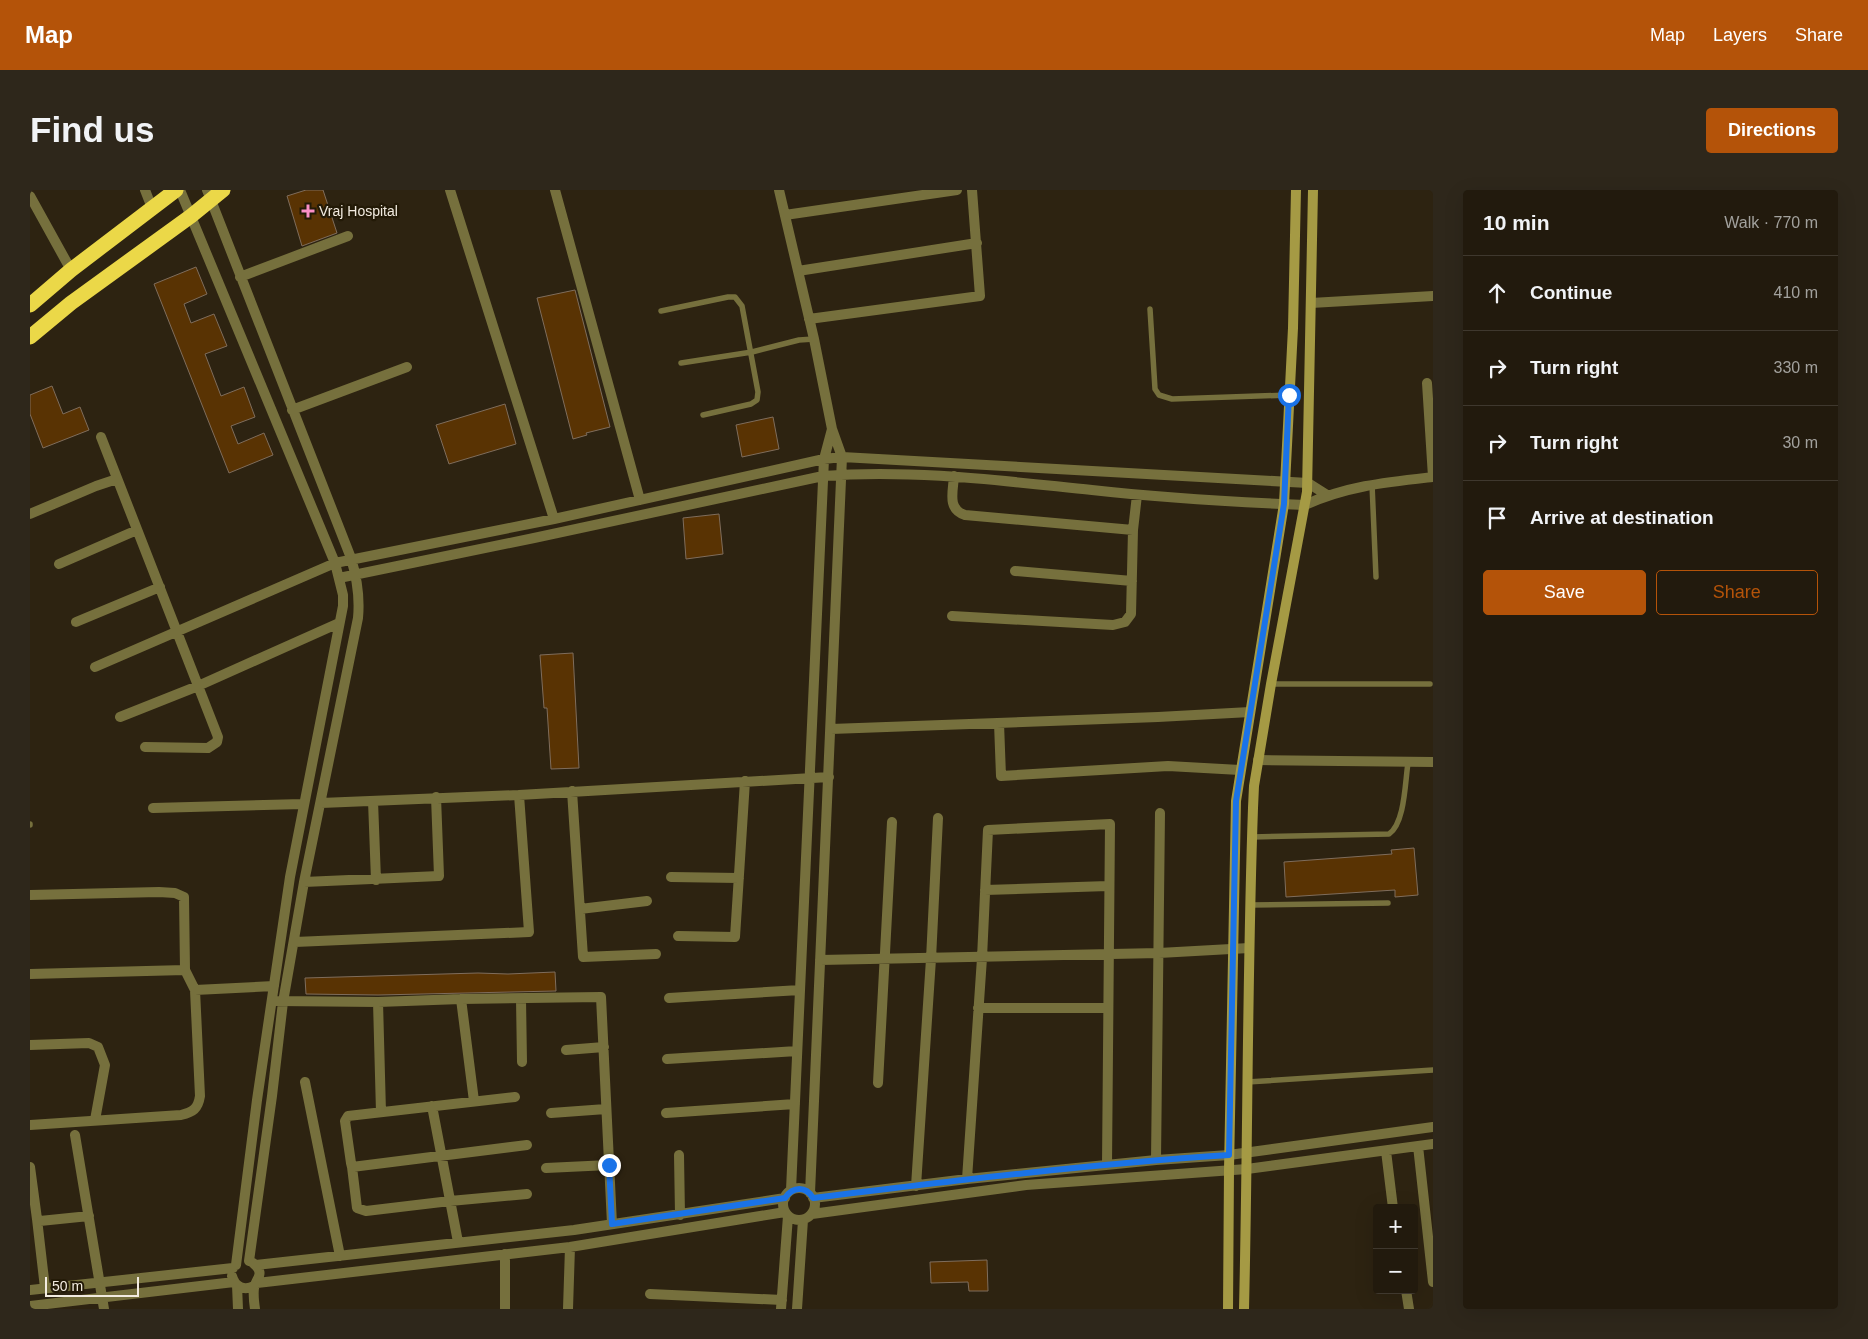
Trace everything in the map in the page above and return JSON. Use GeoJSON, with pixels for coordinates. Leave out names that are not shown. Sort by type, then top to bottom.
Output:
{"type":"FeatureCollection","features":[{"type":"Feature","properties":{"kind":"highway"},"geometry":{"type":"LineString","coordinates":[[30,305],[71,270],[178,190]]}},
{"type":"Feature","properties":{"kind":"highway"},"geometry":{"type":"LineString","coordinates":[[30,337],[71,303],[191,216],[209,195],[223,190]]}},
{"type":"Feature","properties":{"kind":"street"},"geometry":{"type":"LineString","coordinates":[[144,190],[152,208]]}},
{"type":"Feature","properties":{"kind":"street"},"geometry":{"type":"LineString","coordinates":[[178,190],[191,216],[335,563],[343,606],[290,877],[232,1273],[238,1309]]}},
{"type":"Feature","properties":{"kind":"street"},"geometry":{"type":"LineString","coordinates":[[450,190],[554,519]]}},
{"type":"Feature","properties":{"kind":"street"},"geometry":{"type":"LineString","coordinates":[[555,190],[640,500]]}},
{"type":"Feature","properties":{"kind":"street"},"geometry":{"type":"LineString","coordinates":[[779,190],[814,339],[832,429],[842,457],[820,960],[812,1196],[814,1209],[807,1217],[797,1309]]}},
{"type":"Feature","properties":{"kind":"street"},"geometry":{"type":"LineString","coordinates":[[785,215],[958,190]]}},
{"type":"Feature","properties":{"kind":"street"},"geometry":{"type":"LineString","coordinates":[[809,319],[980,296],[972,190]]}},
{"type":"Feature","properties":{"kind":"street"},"geometry":{"type":"LineString","coordinates":[[1228,1309],[1236,809],[1240,770],[1284,504],[1293,328],[1296,190]]}},
{"type":"Feature","properties":{"kind":"street"},"geometry":{"type":"LineString","coordinates":[[1244,1309],[1249,948],[1254,794],[1271,684],[1308,483],[1313,190]]}},
{"type":"Feature","properties":{"kind":"street"},"geometry":{"type":"LineString","coordinates":[[209,195],[351,558],[359,605],[358,618],[304,882],[283,1002],[252,1263],[260,1274],[256,1284],[255,1309]]}},
{"type":"Feature","properties":{"kind":"street"},"geometry":{"type":"LineString","coordinates":[[30,196],[71,270]]}},
{"type":"Feature","properties":{"kind":"street"},"geometry":{"type":"LineString","coordinates":[[240,278],[348,236]]}},
{"type":"Feature","properties":{"kind":"street"},"geometry":{"type":"LineString","coordinates":[[798,272],[977,243]]}},
{"type":"Feature","properties":{"kind":"street"},"geometry":{"type":"LineString","coordinates":[[1311,303],[1433,296]]}},
{"type":"Feature","properties":{"kind":"street"},"geometry":{"type":"LineString","coordinates":[[292,410],[407,367]]}},
{"type":"Feature","properties":{"kind":"street"},"geometry":{"type":"LineString","coordinates":[[339,578],[823,476],[842,474],[954,476],[1136,495],[1305,505],[1327,495],[1372,484],[1433,477],[1428,383]]}},
{"type":"Feature","properties":{"kind":"street"},"geometry":{"type":"LineString","coordinates":[[832,429],[824,459],[823,476],[795,1104],[788,1194],[783,1207],[787,1214],[797,1220],[1026,1185],[1247,1170],[1433,1144]]}},
{"type":"Feature","properties":{"kind":"street"},"geometry":{"type":"LineString","coordinates":[[101,437],[216,731],[217,742],[208,748],[145,747]]}},
{"type":"Feature","properties":{"kind":"street"},"geometry":{"type":"LineString","coordinates":[[95,667],[335,563],[351,558],[554,519],[824,459],[842,457],[1308,483],[1327,495]]}},
{"type":"Feature","properties":{"kind":"street"},"geometry":{"type":"LineString","coordinates":[[954,476],[953,500],[954,509],[958,513],[1133,530]]}},
{"type":"Feature","properties":{"kind":"street"},"geometry":{"type":"LineString","coordinates":[[30,514],[96,486],[118,479]]}},
{"type":"Feature","properties":{"kind":"street"},"geometry":{"type":"LineString","coordinates":[[672,493],[673,509]]}},
{"type":"Feature","properties":{"kind":"street"},"geometry":{"type":"LineString","coordinates":[[952,616],[1113,625],[1126,622],[1131,614],[1133,530],[1136,495]]}},
{"type":"Feature","properties":{"kind":"street"},"geometry":{"type":"LineString","coordinates":[[58,564],[137,530]]}},
{"type":"Feature","properties":{"kind":"street"},"geometry":{"type":"LineString","coordinates":[[1015,571],[1132,581]]}},
{"type":"Feature","properties":{"kind":"street"},"geometry":{"type":"LineString","coordinates":[[76,622],[160,587]]}},
{"type":"Feature","properties":{"kind":"street"},"geometry":{"type":"LineString","coordinates":[[120,717],[198,686],[339,623]]}},
{"type":"Feature","properties":{"kind":"street"},"geometry":{"type":"LineString","coordinates":[[831,729],[1158,718],[1250,712]]}},
{"type":"Feature","properties":{"kind":"street"},"geometry":{"type":"LineString","coordinates":[[999,723],[1001,776],[1168,766],[1240,770]]}},
{"type":"Feature","properties":{"kind":"street"},"geometry":{"type":"LineString","coordinates":[[1258,760],[1433,762]]}},
{"type":"Feature","properties":{"kind":"street"},"geometry":{"type":"LineString","coordinates":[[321,803],[519,795],[829,777]]}},
{"type":"Feature","properties":{"kind":"street"},"geometry":{"type":"LineString","coordinates":[[678,936],[735,937],[745,782]]}},
{"type":"Feature","properties":{"kind":"street"},"geometry":{"type":"LineString","coordinates":[[572,792],[583,957],[656,954]]}},
{"type":"Feature","properties":{"kind":"street"},"geometry":{"type":"LineString","coordinates":[[295,942],[529,932],[519,795]]}},
{"type":"Feature","properties":{"kind":"street"},"geometry":{"type":"LineString","coordinates":[[304,882],[439,876],[436,797]]}},
{"type":"Feature","properties":{"kind":"street"},"geometry":{"type":"LineString","coordinates":[[373,801],[376,880]]}},
{"type":"Feature","properties":{"kind":"street"},"geometry":{"type":"LineString","coordinates":[[153,808],[303,804]]}},
{"type":"Feature","properties":{"kind":"street"},"geometry":{"type":"LineString","coordinates":[[1156,1160],[1160,813]]}},
{"type":"Feature","properties":{"kind":"street"},"geometry":{"type":"LineString","coordinates":[[916,1186],[938,818]]}},
{"type":"Feature","properties":{"kind":"street"},"geometry":{"type":"LineString","coordinates":[[878,1084],[892,822]]}},
{"type":"Feature","properties":{"kind":"street"},"geometry":{"type":"LineString","coordinates":[[966,1179],[982,958],[988,830],[1110,824],[1107,1165]]}},
{"type":"Feature","properties":{"kind":"street"},"geometry":{"type":"LineString","coordinates":[[671,877],[739,878]]}},
{"type":"Feature","properties":{"kind":"street"},"geometry":{"type":"LineString","coordinates":[[985,890],[1108,886]]}},
{"type":"Feature","properties":{"kind":"street"},"geometry":{"type":"LineString","coordinates":[[30,895],[160,892],[175,893],[184,897],[185,970],[195,990],[200,1096],[198,1106],[192,1113],[181,1116],[30,1125]]}},
{"type":"Feature","properties":{"kind":"street"},"geometry":{"type":"LineString","coordinates":[[580,909],[647,901]]}},
{"type":"Feature","properties":{"kind":"street"},"geometry":{"type":"LineString","coordinates":[[820,960],[982,958],[1159,953],[1249,948]]}},
{"type":"Feature","properties":{"kind":"street"},"geometry":{"type":"LineString","coordinates":[[30,974],[185,970]]}},
{"type":"Feature","properties":{"kind":"street"},"geometry":{"type":"LineString","coordinates":[[195,990],[274,986]]}},
{"type":"Feature","properties":{"kind":"street"},"geometry":{"type":"LineString","coordinates":[[669,998],[800,990]]}},
{"type":"Feature","properties":{"kind":"street"},"geometry":{"type":"LineString","coordinates":[[272,1000],[283,1002],[378,1002],[601,998],[612,1224]]}},
{"type":"Feature","properties":{"kind":"street"},"geometry":{"type":"LineString","coordinates":[[462,999],[474,1101]]}},
{"type":"Feature","properties":{"kind":"street"},"geometry":{"type":"LineString","coordinates":[[521,999],[522,1062]]}},
{"type":"Feature","properties":{"kind":"street"},"geometry":{"type":"LineString","coordinates":[[378,1002],[381,1112]]}},
{"type":"Feature","properties":{"kind":"street"},"geometry":{"type":"LineString","coordinates":[[978,1008],[1108,1008]]}},
{"type":"Feature","properties":{"kind":"street"},"geometry":{"type":"LineString","coordinates":[[30,1045],[89,1043],[98,1047],[105,1065],[95,1120]]}},
{"type":"Feature","properties":{"kind":"street"},"geometry":{"type":"LineString","coordinates":[[566,1050],[604,1047]]}},
{"type":"Feature","properties":{"kind":"street"},"geometry":{"type":"LineString","coordinates":[[667,1059],[797,1051]]}},
{"type":"Feature","properties":{"kind":"street"},"geometry":{"type":"LineString","coordinates":[[305,1082],[340,1256]]}},
{"type":"Feature","properties":{"kind":"street"},"geometry":{"type":"LineString","coordinates":[[515,1096],[348,1116],[345,1121],[357,1208],[366,1211],[527,1194]]}},
{"type":"Feature","properties":{"kind":"street"},"geometry":{"type":"LineString","coordinates":[[666,1113],[795,1104]]}},
{"type":"Feature","properties":{"kind":"street"},"geometry":{"type":"LineString","coordinates":[[432,1106],[458,1242]]}},
{"type":"Feature","properties":{"kind":"street"},"geometry":{"type":"LineString","coordinates":[[551,1113],[606,1109]]}},
{"type":"Feature","properties":{"kind":"street"},"geometry":{"type":"LineString","coordinates":[[30,1290],[234,1266],[240,1262],[252,1263],[340,1256],[574,1230],[680,1215],[788,1194],[801,1189],[812,1196],[916,1186],[966,1179],[1156,1160],[1229,1155],[1433,1127]]}},
{"type":"Feature","properties":{"kind":"street"},"geometry":{"type":"LineString","coordinates":[[75,1135],[104,1309]]}},
{"type":"Feature","properties":{"kind":"street"},"geometry":{"type":"LineString","coordinates":[[352,1167],[527,1145]]}},
{"type":"Feature","properties":{"kind":"street"},"geometry":{"type":"LineString","coordinates":[[1418,1146],[1433,1282]]}},
{"type":"Feature","properties":{"kind":"street"},"geometry":{"type":"LineString","coordinates":[[1386,1151],[1393,1204]]}},
{"type":"Feature","properties":{"kind":"street"},"geometry":{"type":"LineString","coordinates":[[679,1155],[680,1215]]}},
{"type":"Feature","properties":{"kind":"street"},"geometry":{"type":"LineString","coordinates":[[546,1168],[609,1165]]}},
{"type":"Feature","properties":{"kind":"street"},"geometry":{"type":"LineString","coordinates":[[30,1167],[45,1288]]}},
{"type":"Feature","properties":{"kind":"street"},"geometry":{"type":"LineString","coordinates":[[30,1306],[235,1284],[245,1289],[256,1284],[570,1247],[787,1214]]}},
{"type":"Feature","properties":{"kind":"street"},"geometry":{"type":"LineString","coordinates":[[650,1294],[781,1304],[787,1214]]}},
{"type":"Feature","properties":{"kind":"street"},"geometry":{"type":"LineString","coordinates":[[37,1219],[43,1222],[89,1216]]}},
{"type":"Feature","properties":{"kind":"street"},"geometry":{"type":"LineString","coordinates":[[568,1309],[570,1247]]}},
{"type":"Feature","properties":{"kind":"street"},"geometry":{"type":"LineString","coordinates":[[505,1254],[505,1309]]}},
{"type":"Feature","properties":{"kind":"street"},"geometry":{"type":"LineString","coordinates":[[1407,1294],[1409,1309]]}},
{"type":"Feature","properties":{"kind":"lane"},"geometry":{"type":"LineString","coordinates":[[661,311],[735,297],[742,306],[752,352],[758,392],[757,400],[751,404],[703,415]]}},
{"type":"Feature","properties":{"kind":"lane"},"geometry":{"type":"LineString","coordinates":[[1150,309],[1156,389],[1159,395],[1172,399],[1289,395]]}},
{"type":"Feature","properties":{"kind":"lane"},"geometry":{"type":"LineString","coordinates":[[682,364],[752,352],[799,340],[814,339]]}},
{"type":"Feature","properties":{"kind":"lane"},"geometry":{"type":"LineString","coordinates":[[1372,484],[1376,577]]}},
{"type":"Feature","properties":{"kind":"lane"},"geometry":{"type":"LineString","coordinates":[[1271,684],[1430,684]]}},
{"type":"Feature","properties":{"kind":"lane"},"geometry":{"type":"LineString","coordinates":[[1252,837],[1389,834],[1394,830],[1399,820],[1408,763]]}},
{"type":"Feature","properties":{"kind":"lane"},"geometry":{"type":"LineString","coordinates":[[1250,905],[1388,903]]}},
{"type":"Feature","properties":{"kind":"lane"},"geometry":{"type":"LineString","coordinates":[[1247,1082],[1433,1070]]}},
{"type":"Feature","properties":{"kind":"building"},"geometry":{"type":"Polygon","coordinates":[[[306,190],[323,190],[337,233],[302,246],[287,196],[306,190]]]}},
{"type":"Feature","properties":{"kind":"building"},"geometry":{"type":"Polygon","coordinates":[[[196,267],[207,294],[184,304],[191,323],[214,314],[227,346],[205,354],[221,396],[244,387],[255,417],[231,426],[238,444],[264,433],[273,455],[229,473],[154,284],[196,267]]]}},
{"type":"Feature","properties":{"kind":"building"},"geometry":{"type":"Polygon","coordinates":[[[575,290],[610,427],[586,433],[587,435],[573,439],[537,298],[575,290]]]}},
{"type":"Feature","properties":{"kind":"building"},"geometry":{"type":"Polygon","coordinates":[[[52,386],[63,414],[80,407],[89,430],[43,448],[30,414],[30,395],[52,386]]]}},
{"type":"Feature","properties":{"kind":"building"},"geometry":{"type":"Polygon","coordinates":[[[505,404],[516,444],[449,464],[436,425],[505,404]]]}},
{"type":"Feature","properties":{"kind":"building"},"geometry":{"type":"Polygon","coordinates":[[[773,417],[779,449],[742,457],[736,425],[773,417]]]}},
{"type":"Feature","properties":{"kind":"building"},"geometry":{"type":"Polygon","coordinates":[[[719,514],[723,554],[686,559],[683,518],[719,514]]]}},
{"type":"Feature","properties":{"kind":"building"},"geometry":{"type":"Polygon","coordinates":[[[573,653],[579,768],[551,769],[547,708],[544,708],[540,655],[573,653]]]}},
{"type":"Feature","properties":{"kind":"building"},"geometry":{"type":"Polygon","coordinates":[[[1414,848],[1418,895],[1395,897],[1395,890],[1286,897],[1284,862],[1392,854],[1391,850],[1414,848]]]}},
{"type":"Feature","properties":{"kind":"building"},"geometry":{"type":"Polygon","coordinates":[[[555,972],[556,991],[378,995],[306,994],[305,978],[478,973],[508,974],[555,972]]]}},
{"type":"Feature","properties":{"kind":"building"},"geometry":{"type":"Polygon","coordinates":[[[987,1260],[988,1291],[969,1291],[968,1282],[931,1283],[930,1262],[987,1260]]]}},
{"type":"Feature","properties":{"kind":"place","name":"Vraj Hospital"},"geometry":{"type":"Point","coordinates":[308,211]}},
{"type":"Feature","properties":{"kind":"route"},"geometry":{"type":"LineString","coordinates":[[609,1165],[612,1224],[785,1198],[791,1190],[796,1189],[806,1190],[813,1198],[966,1179],[1156,1160],[1229,1155],[1236,801],[1286,490],[1289,395]]}}]}
